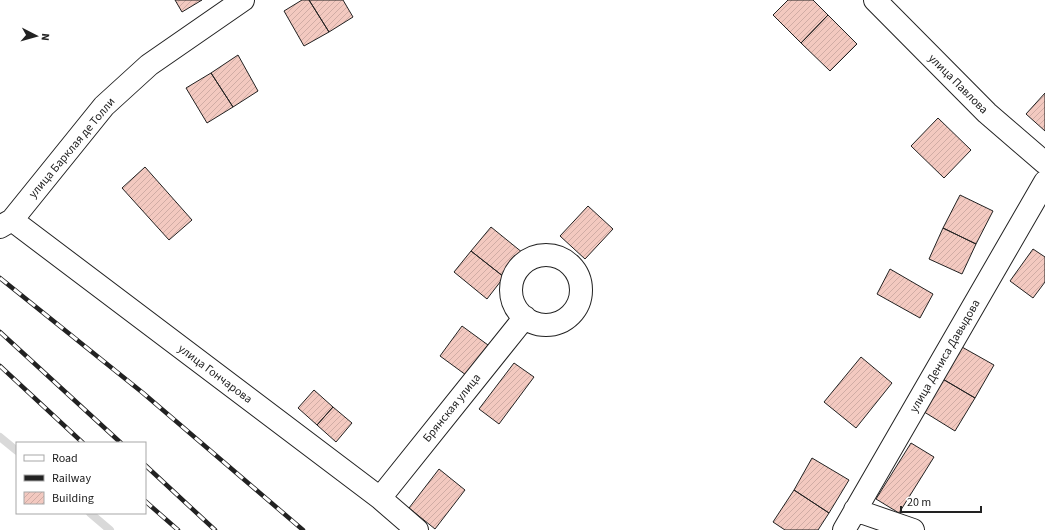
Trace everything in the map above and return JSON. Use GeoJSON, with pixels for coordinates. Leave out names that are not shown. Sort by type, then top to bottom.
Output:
{"type":"FeatureCollection","features":[{"type":"Feature","properties":{"kind":"street","name":"улица Барклая де Толли"},"geometry":{"type":"LineString","coordinates":[[6,223],[104,106],[149,65],[243,0]]}},
{"type":"Feature","properties":{"kind":"street","name":"улица Павлова"},"geometry":{"type":"LineString","coordinates":[[874,0],[986,113],[1045,163]]}},
{"type":"Feature","properties":{"kind":"street","name":"улица Дениса Давыдова"},"geometry":{"type":"LineString","coordinates":[[844,530],[1045,182]]}},
{"type":"Feature","properties":{"kind":"street","name":"улица Гончарова"},"geometry":{"type":"LineString","coordinates":[[6,223],[380,498],[417,530]]}},
{"type":"Feature","properties":{"kind":"street","name":"Брянская улица"},"geometry":{"type":"LineString","coordinates":[[380,498],[525,318]]}},
{"type":"Feature","properties":{"kind":"street"},"geometry":{"type":"LineString","coordinates":[[855,510],[913,530]]}},
{"type":"Feature","properties":{"kind":"building"},"geometry":{"type":"Polygon","coordinates":[[[175,0],[202,0],[182,12],[175,0]]]}},
{"type":"Feature","properties":{"kind":"building"},"geometry":{"type":"Polygon","coordinates":[[[302,0],[309,0],[329,32],[304,46],[284,11],[302,0]]]}},
{"type":"Feature","properties":{"kind":"building"},"geometry":{"type":"Polygon","coordinates":[[[309,0],[343,0],[353,17],[329,32],[309,0]]]}},
{"type":"Feature","properties":{"kind":"building"},"geometry":{"type":"Polygon","coordinates":[[[788,0],[813,0],[828,15],[801,43],[773,15],[788,0]]]}},
{"type":"Feature","properties":{"kind":"building"},"geometry":{"type":"Polygon","coordinates":[[[828,15],[857,44],[830,71],[801,43],[828,15]]]}},
{"type":"Feature","properties":{"kind":"building"},"geometry":{"type":"Polygon","coordinates":[[[238,55],[258,91],[233,107],[211,73],[238,55]]]}},
{"type":"Feature","properties":{"kind":"building"},"geometry":{"type":"Polygon","coordinates":[[[211,73],[233,107],[207,123],[186,88],[211,73]]]}},
{"type":"Feature","properties":{"kind":"building"},"geometry":{"type":"Polygon","coordinates":[[[1045,93],[1045,131],[1026,114],[1045,93]]]}},
{"type":"Feature","properties":{"kind":"building"},"geometry":{"type":"Polygon","coordinates":[[[938,118],[971,150],[944,178],[911,146],[938,118]]]}},
{"type":"Feature","properties":{"kind":"building"},"geometry":{"type":"Polygon","coordinates":[[[145,167],[192,220],[169,240],[122,188],[145,167]]]}},
{"type":"Feature","properties":{"kind":"building"},"geometry":{"type":"Polygon","coordinates":[[[960,195],[993,211],[976,244],[943,228],[960,195]]]}},
{"type":"Feature","properties":{"kind":"building"},"geometry":{"type":"Polygon","coordinates":[[[588,206],[613,229],[585,259],[560,236],[588,206]]]}},
{"type":"Feature","properties":{"kind":"building"},"geometry":{"type":"Polygon","coordinates":[[[491,227],[523,253],[504,277],[471,251],[491,227]]]}},
{"type":"Feature","properties":{"kind":"building"},"geometry":{"type":"Polygon","coordinates":[[[943,228],[976,244],[962,274],[929,259],[943,228]]]}},
{"type":"Feature","properties":{"kind":"building"},"geometry":{"type":"Polygon","coordinates":[[[1033,249],[1045,257],[1045,282],[1033,298],[1010,281],[1033,249]]]}},
{"type":"Feature","properties":{"kind":"building"},"geometry":{"type":"Polygon","coordinates":[[[471,251],[504,277],[487,299],[454,272],[471,251]]]}},
{"type":"Feature","properties":{"kind":"building"},"geometry":{"type":"Polygon","coordinates":[[[890,269],[933,294],[920,318],[877,294],[890,269]]]}},
{"type":"Feature","properties":{"kind":"building"},"geometry":{"type":"Polygon","coordinates":[[[462,326],[488,345],[466,375],[440,356],[462,326]]]}},
{"type":"Feature","properties":{"kind":"building"},"geometry":{"type":"Polygon","coordinates":[[[962,347],[994,365],[975,398],[941,378],[962,347]]]}},
{"type":"Feature","properties":{"kind":"building"},"geometry":{"type":"Polygon","coordinates":[[[861,357],[892,383],[856,428],[824,402],[861,357]]]}},
{"type":"Feature","properties":{"kind":"building"},"geometry":{"type":"Polygon","coordinates":[[[514,363],[534,377],[499,424],[479,409],[514,363]]]}},
{"type":"Feature","properties":{"kind":"building"},"geometry":{"type":"Polygon","coordinates":[[[941,378],[975,398],[955,431],[921,410],[941,378]]]}},
{"type":"Feature","properties":{"kind":"building"},"geometry":{"type":"Polygon","coordinates":[[[314,390],[333,407],[317,425],[298,408],[314,390]]]}},
{"type":"Feature","properties":{"kind":"building"},"geometry":{"type":"Polygon","coordinates":[[[333,407],[352,423],[336,442],[317,425],[333,407]]]}},
{"type":"Feature","properties":{"kind":"building"},"geometry":{"type":"Polygon","coordinates":[[[911,443],[934,457],[899,513],[876,499],[911,443]]]}},
{"type":"Feature","properties":{"kind":"building"},"geometry":{"type":"Polygon","coordinates":[[[812,458],[849,480],[829,513],[794,490],[812,458]]]}},
{"type":"Feature","properties":{"kind":"building"},"geometry":{"type":"Polygon","coordinates":[[[439,469],[465,490],[435,529],[409,508],[439,469]]]}},
{"type":"Feature","properties":{"kind":"building"},"geometry":{"type":"Polygon","coordinates":[[[794,490],[829,513],[818,530],[785,530],[773,522],[794,490]]]}},
{"type":"Feature","properties":{"kind":"waterway"},"geometry":{"type":"LineString","coordinates":[[0,437],[16,450]]}},
{"type":"Feature","properties":{"kind":"waterway"},"geometry":{"type":"LineString","coordinates":[[91,514],[110,530]]}},
{"type":"Feature","properties":{"kind":"railway"},"geometry":{"type":"LineString","coordinates":[[0,278],[143,393],[303,530]]}},
{"type":"Feature","properties":{"kind":"railway"},"geometry":{"type":"LineString","coordinates":[[0,332],[120,442]]}},
{"type":"Feature","properties":{"kind":"railway"},"geometry":{"type":"LineString","coordinates":[[0,366],[82,442]]}},
{"type":"Feature","properties":{"kind":"railway"},"geometry":{"type":"LineString","coordinates":[[146,466],[215,530]]}},
{"type":"Feature","properties":{"kind":"railway"},"geometry":{"type":"LineString","coordinates":[[146,502],[178,530]]}}]}
